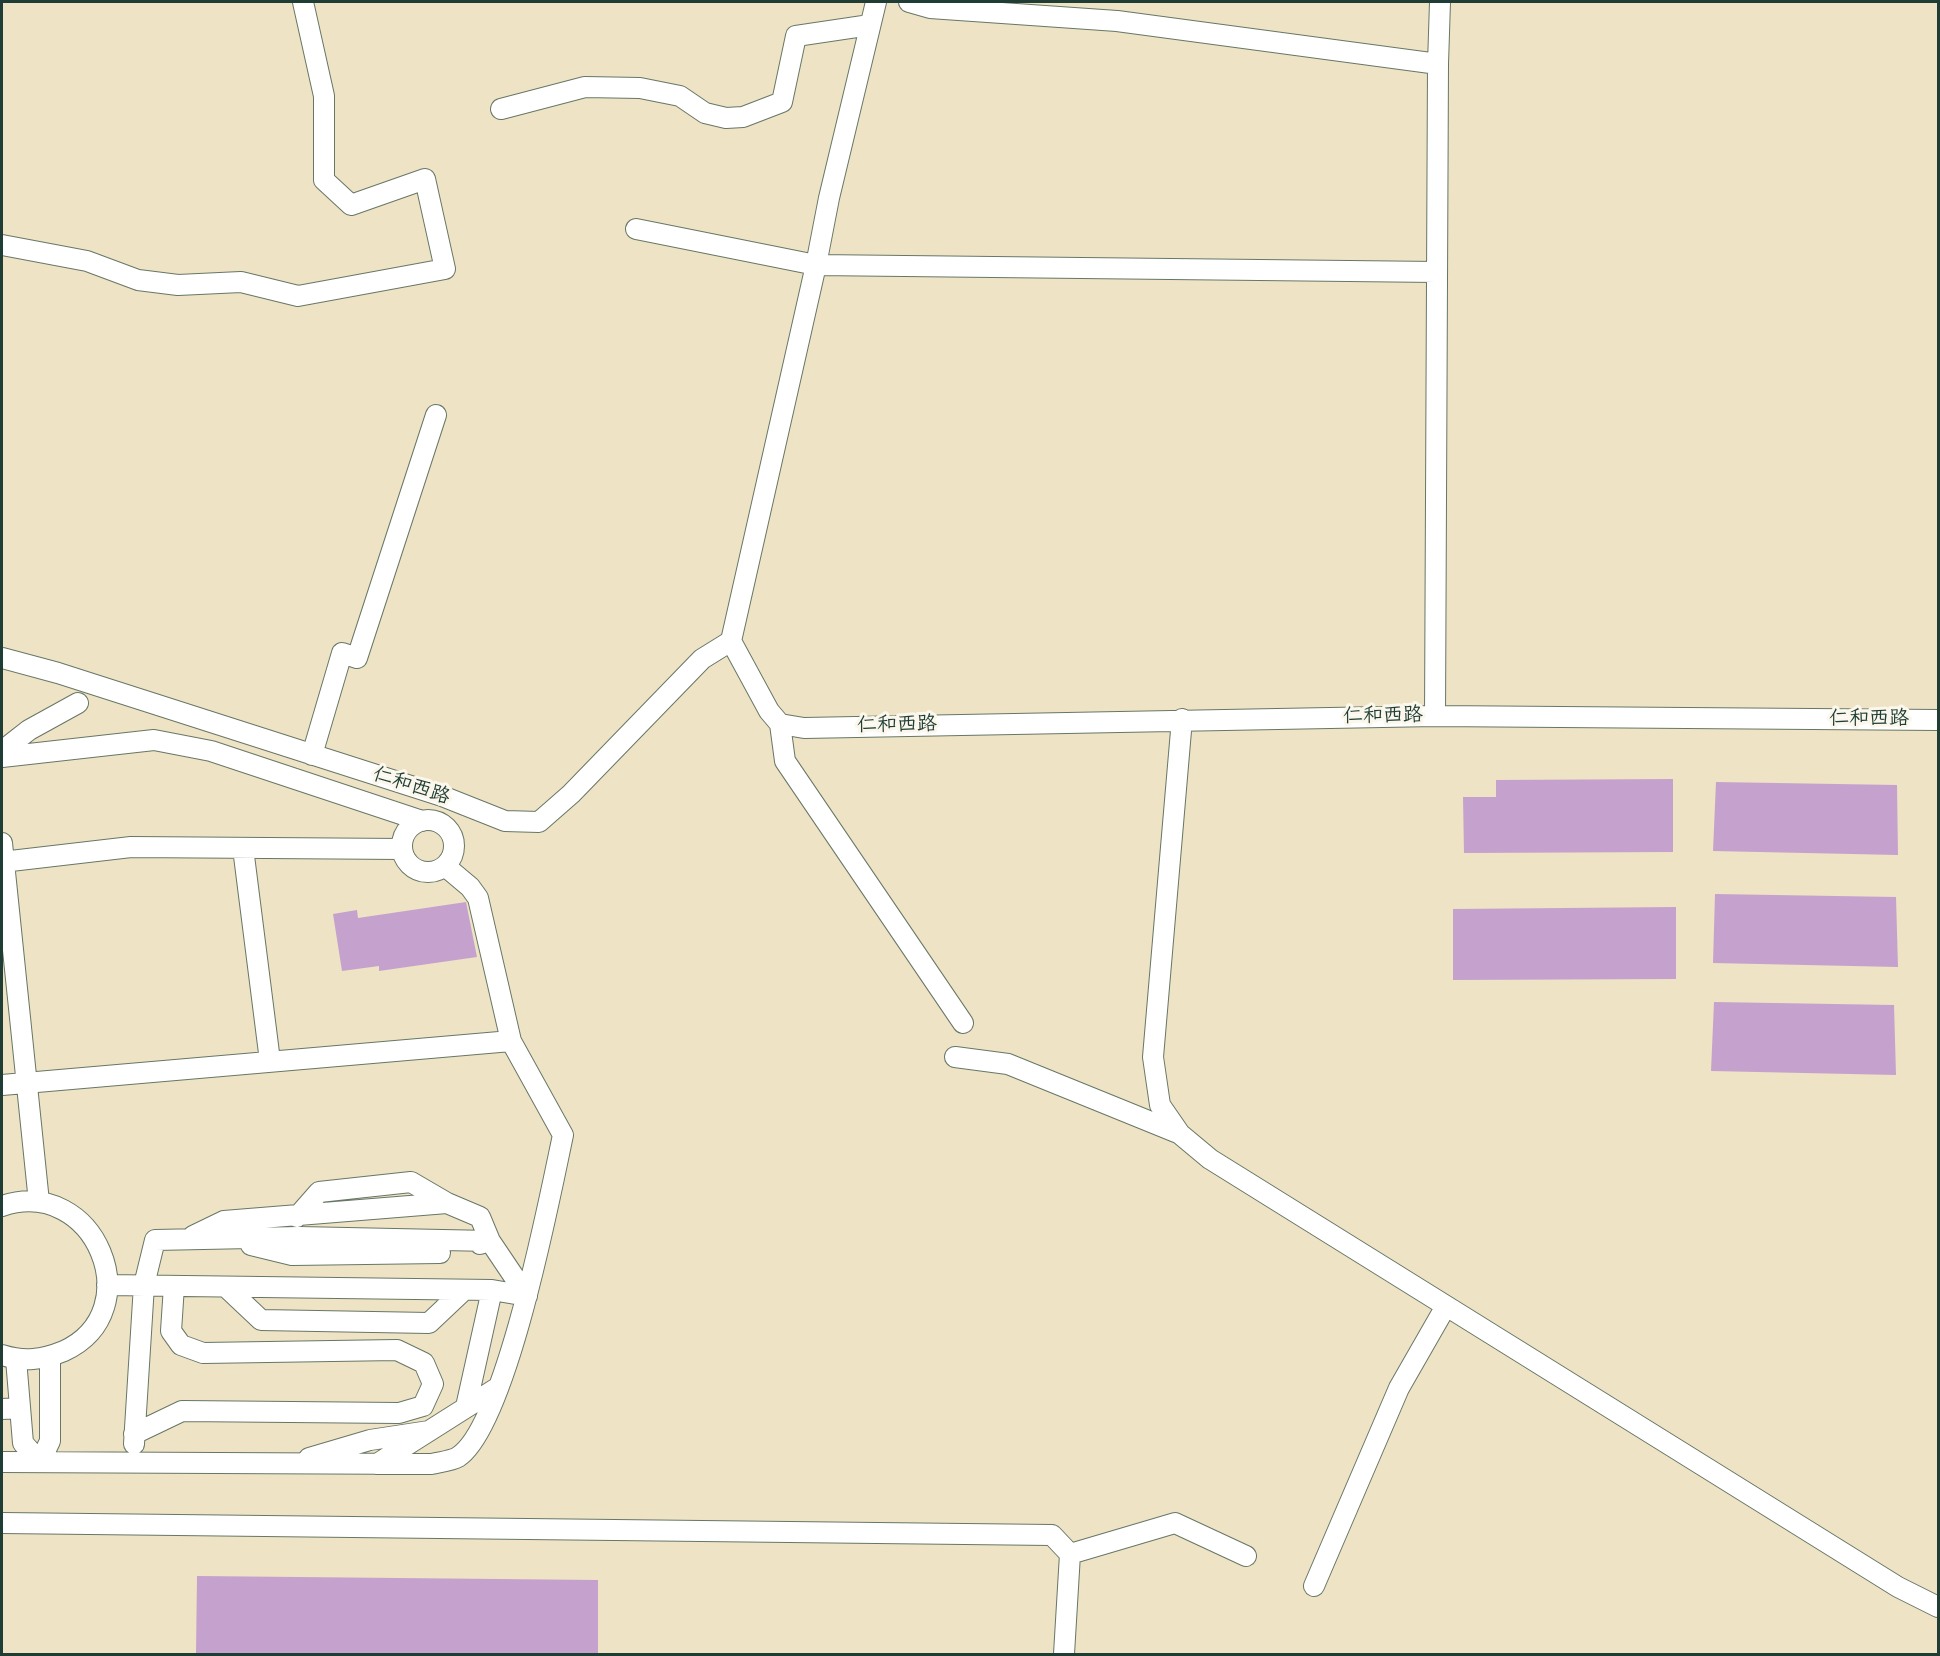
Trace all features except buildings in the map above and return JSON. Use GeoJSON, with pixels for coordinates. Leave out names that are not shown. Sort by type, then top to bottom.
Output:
{"type":"FeatureCollection","features":[{"type":"Feature","properties":{"kind":"street"},"geometry":{"type":"LineString","coordinates":[[2,245],[87,261],[138,279],[178,285],[241,282],[298,296],[445,269],[424,179],[351,205],[324,180],[324,96],[303,2]]}},
{"type":"Feature","properties":{"kind":"street"},"geometry":{"type":"LineString","coordinates":[[876,2],[829,198],[731,641],[769,711],[780,724],[785,761],[963,1023]]}},
{"type":"Feature","properties":{"kind":"street"},"geometry":{"type":"LineString","coordinates":[[909,2],[930,8],[1129,23],[1438,64]]}},
{"type":"Feature","properties":{"kind":"street"},"geometry":{"type":"LineString","coordinates":[[1436,716],[1440,2]]}},
{"type":"Feature","properties":{"kind":"street"},"geometry":{"type":"LineString","coordinates":[[501,109],[585,87],[640,88],[680,96],[705,113],[726,118],[743,117],[782,102],[796,36],[870,26]]}},
{"type":"Feature","properties":{"kind":"street"},"geometry":{"type":"LineString","coordinates":[[636,230],[816,265],[1437,272]]}},
{"type":"Feature","properties":{"kind":"street"},"geometry":{"type":"LineString","coordinates":[[312,755],[342,653],[357,658],[436,415]]}},
{"type":"Feature","properties":{"kind":"street","name":"仁和西路"},"geometry":{"type":"LineString","coordinates":[[2,658],[58,673],[442,796],[505,821],[539,822],[572,794],[702,659],[731,641]]}},
{"type":"Feature","properties":{"kind":"street"},"geometry":{"type":"LineString","coordinates":[[2,751],[29,730],[78,703]]}},
{"type":"Feature","properties":{"kind":"street","name":"仁和西路"},"geometry":{"type":"LineString","coordinates":[[780,724],[804,728],[1182,719],[1436,716],[1938,720]]}},
{"type":"Feature","properties":{"kind":"street"},"geometry":{"type":"LineString","coordinates":[[1182,719],[1154,1057],[1160,1106],[1180,1134],[1210,1159],[1898,1587],[1938,1607]]}},
{"type":"Feature","properties":{"kind":"street"},"geometry":{"type":"LineString","coordinates":[[2,757],[154,740],[211,751],[422,821],[439,822],[451,834],[453,851],[445,866],[430,872],[414,869],[404,856],[402,849],[402,841],[409,828],[422,821]]}},
{"type":"Feature","properties":{"kind":"street"},"geometry":{"type":"LineString","coordinates":[[39,1202],[26,1083],[9,981],[2,855],[131,847],[402,849]]}},
{"type":"Feature","properties":{"kind":"street"},"geometry":{"type":"LineString","coordinates":[[243,848],[270,1061]]}},
{"type":"Feature","properties":{"kind":"street"},"geometry":{"type":"LineString","coordinates":[[2,1462],[432,1464],[458,1456],[480,1430],[497,1388],[527,1296],[563,1135],[511,1041],[478,898],[470,887],[445,866]]}},
{"type":"Feature","properties":{"kind":"street"},"geometry":{"type":"LineString","coordinates":[[2,1085],[511,1041]]}},
{"type":"Feature","properties":{"kind":"street"},"geometry":{"type":"LineString","coordinates":[[955,1057],[1008,1064],[1180,1134]]}},
{"type":"Feature","properties":{"kind":"street"},"geometry":{"type":"LineString","coordinates":[[2,1206],[14,1202],[39,1202],[62,1209],[81,1221],[96,1240],[105,1262],[108,1285],[102,1309],[90,1330],[72,1347],[50,1357],[9,1357],[11,1408],[22,1443],[40,1462]]}},
{"type":"Feature","properties":{"kind":"street"},"geometry":{"type":"LineString","coordinates":[[185,1240],[224,1221],[297,1217],[447,1203],[480,1217],[490,1241],[527,1296]]}},
{"type":"Feature","properties":{"kind":"street"},"geometry":{"type":"LineString","coordinates":[[132,1462],[144,1285],[155,1240],[299,1237],[490,1241]]}},
{"type":"Feature","properties":{"kind":"street"},"geometry":{"type":"LineString","coordinates":[[108,1285],[492,1290],[527,1296]]}},
{"type":"Feature","properties":{"kind":"street"},"geometry":{"type":"LineString","coordinates":[[134,1434],[182,1411],[399,1413],[423,1407],[433,1384],[424,1363],[397,1350],[203,1353],[181,1345],[171,1331],[174,1286]]}},
{"type":"Feature","properties":{"kind":"street"},"geometry":{"type":"LineString","coordinates":[[226,1287],[261,1320],[429,1323],[464,1290]]}},
{"type":"Feature","properties":{"kind":"street"},"geometry":{"type":"LineString","coordinates":[[466,1407],[492,1290]]}},
{"type":"Feature","properties":{"kind":"street"},"geometry":{"type":"LineString","coordinates":[[1314,1586],[1399,1388],[1446,1306]]}},
{"type":"Feature","properties":{"kind":"street"},"geometry":{"type":"LineString","coordinates":[[40,1462],[50,1441],[50,1357]]}},
{"type":"Feature","properties":{"kind":"street"},"geometry":{"type":"LineString","coordinates":[[377,1464],[497,1388]]}},
{"type":"Feature","properties":{"kind":"street"},"geometry":{"type":"LineString","coordinates":[[290,1463],[370,1440],[429,1431]]}},
{"type":"Feature","properties":{"kind":"street"},"geometry":{"type":"LineString","coordinates":[[2,1523],[1052,1535],[1070,1554],[1064,1654]]}},
{"type":"Feature","properties":{"kind":"street"},"geometry":{"type":"LineString","coordinates":[[1070,1554],[1175,1523],[1246,1556]]}}]}
